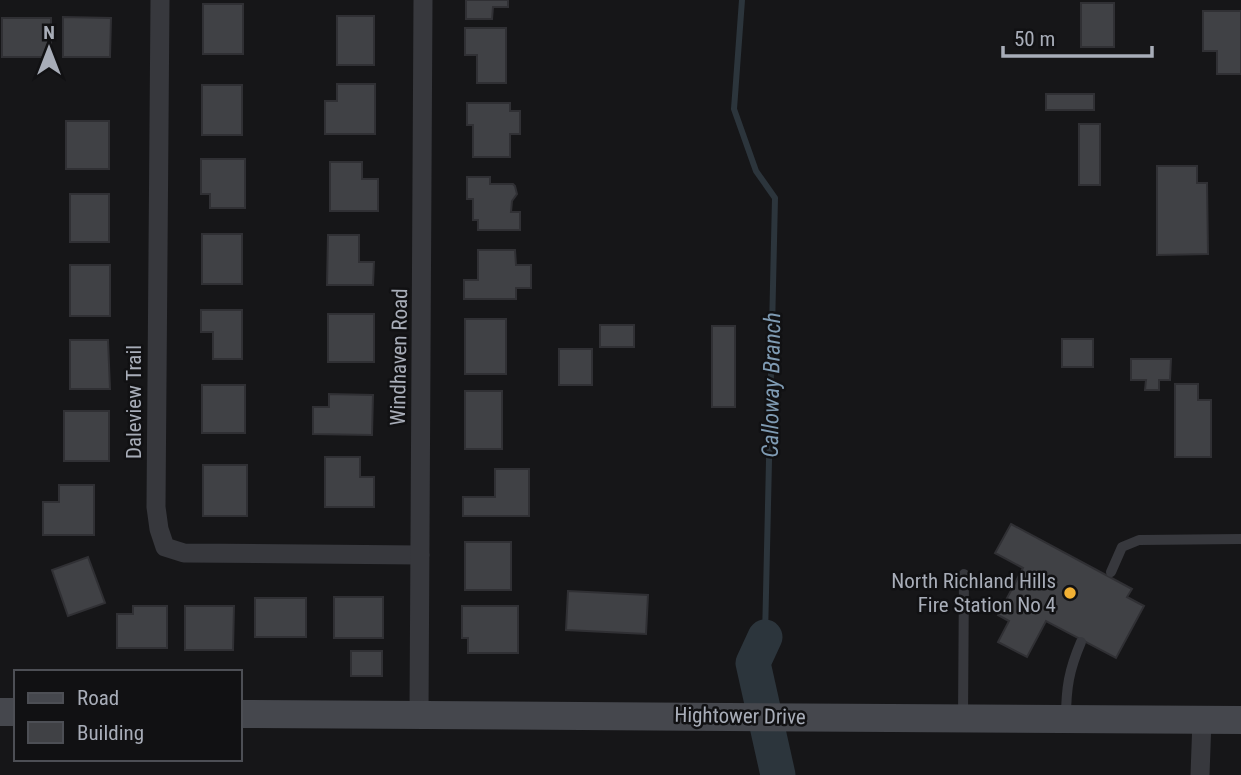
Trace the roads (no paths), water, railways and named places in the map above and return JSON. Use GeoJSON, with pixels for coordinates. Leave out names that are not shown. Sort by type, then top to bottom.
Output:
{"type":"FeatureCollection","features":[{"type":"Feature","properties":{"kind":"street","name":"Daleview Trail"},"geometry":{"type":"LineString","coordinates":[[160,0],[156,507],[165,547],[184,553],[420,555]]}},
{"type":"Feature","properties":{"kind":"street","name":"Windhaven Road"},"geometry":{"type":"LineString","coordinates":[[419,714],[423,0]]}},
{"type":"Feature","properties":{"kind":"street","name":"Hightower Drive"},"geometry":{"type":"LineString","coordinates":[[242,714],[1241,720]]}},
{"type":"Feature","properties":{"kind":"street"},"geometry":{"type":"LineString","coordinates":[[1200,775],[1202,720]]}},
{"type":"Feature","properties":{"kind":"lane"},"geometry":{"type":"LineString","coordinates":[[1111,572],[1122,547],[1139,540],[1241,539]]}},
{"type":"Feature","properties":{"kind":"lane"},"geometry":{"type":"LineString","coordinates":[[963,718],[964,574]]}},
{"type":"Feature","properties":{"kind":"lane"},"geometry":{"type":"LineString","coordinates":[[1066,719],[1066,691],[1070,668],[1081,642]]}},
{"type":"Feature","properties":{"kind":"waterway","name":"Calloway Branch"},"geometry":{"type":"LineString","coordinates":[[742,0],[734,109],[756,171],[775,198],[765,637]]}},
{"type":"Feature","properties":{"kind":"waterway","name":"Calloway Branch"},"geometry":{"type":"LineString","coordinates":[[765,637],[753,663],[778,775]]}},
{"type":"Feature","properties":{"kind":"place","name":"North Richland Hills Fire Station No 4"},"geometry":{"type":"Point","coordinates":[1070,593]}}]}
